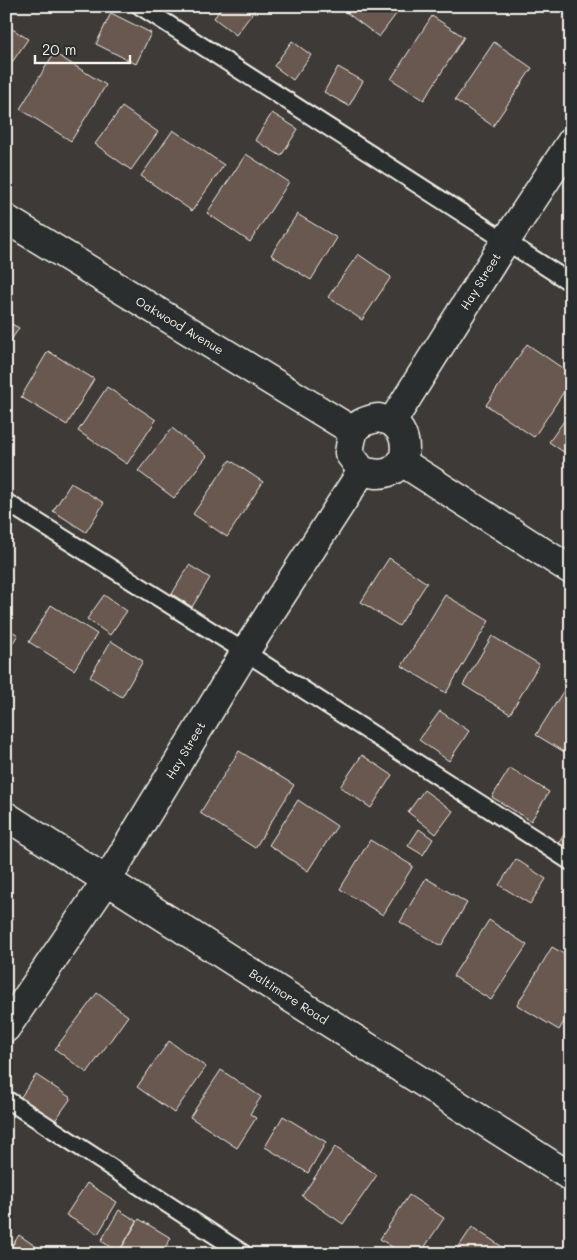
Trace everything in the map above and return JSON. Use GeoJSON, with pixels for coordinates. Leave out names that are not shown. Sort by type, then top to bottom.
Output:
{"type":"FeatureCollection","features":[{"type":"Feature","properties":{"kind":"street","name":"Hay Street"},"geometry":{"type":"LineString","coordinates":[[392,422],[505,242],[571,142]]}},
{"type":"Feature","properties":{"kind":"street","name":"Oakwood Avenue"},"geometry":{"type":"LineString","coordinates":[[6,219],[353,431]]}},
{"type":"Feature","properties":{"kind":"street"},"geometry":{"type":"LineString","coordinates":[[378,418],[392,422],[403,433],[406,448],[402,462],[390,472],[376,475],[362,471],[349,453],[353,431],[364,421],[378,418]]}},
{"type":"Feature","properties":{"kind":"street"},"geometry":{"type":"LineString","coordinates":[[402,462],[571,570]]}},
{"type":"Feature","properties":{"kind":"street","name":"Hay Street"},"geometry":{"type":"LineString","coordinates":[[6,1028],[107,880],[245,652],[362,471]]}},
{"type":"Feature","properties":{"kind":"street","name":"Baltimore Road"},"geometry":{"type":"LineString","coordinates":[[6,816],[571,1177]]}},
{"type":"Feature","properties":{"kind":"lane"},"geometry":{"type":"LineString","coordinates":[[140,6],[571,283]]}},
{"type":"Feature","properties":{"kind":"lane"},"geometry":{"type":"LineString","coordinates":[[6,502],[245,652],[571,862]]}},
{"type":"Feature","properties":{"kind":"lane"},"geometry":{"type":"LineString","coordinates":[[6,1099],[244,1254]]}},
{"type":"Feature","properties":{"kind":"building"},"geometry":{"type":"Polygon","coordinates":[[[223,6],[257,7],[236,35],[214,18],[223,6]]]}},
{"type":"Feature","properties":{"kind":"building"},"geometry":{"type":"Polygon","coordinates":[[[318,6],[331,6],[327,12],[318,6]]]}},
{"type":"Feature","properties":{"kind":"building"},"geometry":{"type":"Polygon","coordinates":[[[346,6],[402,6],[379,37],[343,10],[346,6]]]}},
{"type":"Feature","properties":{"kind":"building"},"geometry":{"type":"Polygon","coordinates":[[[111,13],[151,33],[136,64],[96,44],[111,13]]]}},
{"type":"Feature","properties":{"kind":"building"},"geometry":{"type":"Polygon","coordinates":[[[432,16],[464,37],[424,100],[391,79],[432,16]]]}},
{"type":"Feature","properties":{"kind":"building"},"geometry":{"type":"Polygon","coordinates":[[[6,25],[28,39],[6,71],[6,25]]]}},
{"type":"Feature","properties":{"kind":"building"},"geometry":{"type":"Polygon","coordinates":[[[292,41],[311,55],[293,80],[274,66],[292,41]]]}},
{"type":"Feature","properties":{"kind":"building"},"geometry":{"type":"Polygon","coordinates":[[[494,42],[532,68],[493,126],[455,100],[494,42]]]}},
{"type":"Feature","properties":{"kind":"building"},"geometry":{"type":"Polygon","coordinates":[[[54,53],[106,85],[71,141],[20,109],[54,53]]]}},
{"type":"Feature","properties":{"kind":"building"},"geometry":{"type":"Polygon","coordinates":[[[338,67],[363,81],[349,106],[324,92],[338,67]]]}},
{"type":"Feature","properties":{"kind":"building"},"geometry":{"type":"Polygon","coordinates":[[[122,107],[158,132],[131,170],[95,144],[122,107]]]}},
{"type":"Feature","properties":{"kind":"building"},"geometry":{"type":"Polygon","coordinates":[[[272,113],[298,129],[281,156],[255,140],[272,113]]]}},
{"type":"Feature","properties":{"kind":"building"},"geometry":{"type":"Polygon","coordinates":[[[173,130],[224,165],[192,211],[141,176],[173,130]]]}},
{"type":"Feature","properties":{"kind":"building"},"geometry":{"type":"Polygon","coordinates":[[[246,154],[289,182],[250,242],[207,213],[246,154]]]}},
{"type":"Feature","properties":{"kind":"building"},"geometry":{"type":"Polygon","coordinates":[[[297,214],[337,238],[311,280],[271,255],[297,214]]]}},
{"type":"Feature","properties":{"kind":"building"},"geometry":{"type":"Polygon","coordinates":[[[358,254],[391,277],[362,320],[328,297],[358,254]]]}},
{"type":"Feature","properties":{"kind":"building"},"geometry":{"type":"Polygon","coordinates":[[[6,321],[19,328],[6,348],[6,321]]]}},
{"type":"Feature","properties":{"kind":"building"},"geometry":{"type":"Polygon","coordinates":[[[527,344],[571,374],[571,381],[534,437],[486,405],[527,344]]]}},
{"type":"Feature","properties":{"kind":"building"},"geometry":{"type":"Polygon","coordinates":[[[48,351],[94,379],[67,425],[21,397],[48,351]]]}},
{"type":"Feature","properties":{"kind":"building"},"geometry":{"type":"Polygon","coordinates":[[[107,387],[156,420],[127,464],[78,431],[107,387]]]}},
{"type":"Feature","properties":{"kind":"building"},"geometry":{"type":"Polygon","coordinates":[[[571,411],[571,457],[549,442],[571,411]]]}},
{"type":"Feature","properties":{"kind":"building"},"geometry":{"type":"Polygon","coordinates":[[[172,428],[207,456],[174,498],[138,471],[172,428]]]}},
{"type":"Feature","properties":{"kind":"building"},"geometry":{"type":"Polygon","coordinates":[[[230,460],[263,482],[227,537],[193,514],[230,460]]]}},
{"type":"Feature","properties":{"kind":"building"},"geometry":{"type":"Polygon","coordinates":[[[71,483],[104,503],[86,532],[53,511],[71,483]]]}},
{"type":"Feature","properties":{"kind":"building"},"geometry":{"type":"Polygon","coordinates":[[[389,558],[427,583],[399,626],[361,602],[389,558]]]}},
{"type":"Feature","properties":{"kind":"building"},"geometry":{"type":"Polygon","coordinates":[[[189,565],[210,578],[192,607],[172,594],[189,565]]]}},
{"type":"Feature","properties":{"kind":"building"},"geometry":{"type":"Polygon","coordinates":[[[104,595],[127,611],[110,635],[87,619],[104,595]]]}},
{"type":"Feature","properties":{"kind":"building"},"geometry":{"type":"Polygon","coordinates":[[[445,595],[489,621],[446,693],[402,666],[445,595]]]}},
{"type":"Feature","properties":{"kind":"building"},"geometry":{"type":"Polygon","coordinates":[[[51,605],[97,634],[74,670],[29,642],[51,605]]]}},
{"type":"Feature","properties":{"kind":"building"},"geometry":{"type":"Polygon","coordinates":[[[6,627],[18,635],[6,653],[6,627]]]}},
{"type":"Feature","properties":{"kind":"building"},"geometry":{"type":"Polygon","coordinates":[[[492,636],[539,664],[510,714],[463,685],[492,636]]]}},
{"type":"Feature","properties":{"kind":"building"},"geometry":{"type":"Polygon","coordinates":[[[111,641],[143,661],[122,697],[90,677],[111,641]]]}},
{"type":"Feature","properties":{"kind":"building"},"geometry":{"type":"Polygon","coordinates":[[[564,690],[571,694],[571,756],[536,735],[564,690]]]}},
{"type":"Feature","properties":{"kind":"building"},"geometry":{"type":"Polygon","coordinates":[[[440,711],[469,731],[449,761],[419,740],[440,711]]]}},
{"type":"Feature","properties":{"kind":"building"},"geometry":{"type":"Polygon","coordinates":[[[239,751],[294,785],[255,848],[200,813],[239,751]]]}},
{"type":"Feature","properties":{"kind":"building"},"geometry":{"type":"Polygon","coordinates":[[[362,755],[392,775],[371,808],[340,787],[362,755]]]}},
{"type":"Feature","properties":{"kind":"building"},"geometry":{"type":"Polygon","coordinates":[[[510,768],[549,792],[531,821],[492,797],[510,768]]]}},
{"type":"Feature","properties":{"kind":"building"},"geometry":{"type":"Polygon","coordinates":[[[424,790],[453,811],[436,834],[408,812],[424,790]]]}},
{"type":"Feature","properties":{"kind":"building"},"geometry":{"type":"Polygon","coordinates":[[[298,800],[337,826],[308,871],[269,845],[298,800]]]}},
{"type":"Feature","properties":{"kind":"building"},"geometry":{"type":"Polygon","coordinates":[[[571,824],[571,852],[558,844],[571,824]]]}},
{"type":"Feature","properties":{"kind":"building"},"geometry":{"type":"Polygon","coordinates":[[[419,829],[433,839],[423,855],[408,846],[419,829]]]}},
{"type":"Feature","properties":{"kind":"building"},"geometry":{"type":"Polygon","coordinates":[[[370,840],[413,866],[383,915],[340,889],[370,840]]]}},
{"type":"Feature","properties":{"kind":"building"},"geometry":{"type":"Polygon","coordinates":[[[516,859],[546,879],[530,904],[499,885],[516,859]]]}},
{"type":"Feature","properties":{"kind":"building"},"geometry":{"type":"Polygon","coordinates":[[[426,878],[467,903],[441,946],[400,922],[426,878]]]}},
{"type":"Feature","properties":{"kind":"building"},"geometry":{"type":"Polygon","coordinates":[[[489,920],[527,945],[491,1000],[453,976],[489,920]]]}},
{"type":"Feature","properties":{"kind":"building"},"geometry":{"type":"Polygon","coordinates":[[[552,947],[571,958],[571,1010],[559,1030],[517,1005],[552,947]]]}},
{"type":"Feature","properties":{"kind":"building"},"geometry":{"type":"Polygon","coordinates":[[[97,993],[128,1016],[87,1073],[55,1049],[97,993]]]}},
{"type":"Feature","properties":{"kind":"building"},"geometry":{"type":"Polygon","coordinates":[[[169,1041],[206,1067],[174,1113],[137,1087],[169,1041]]]}},
{"type":"Feature","properties":{"kind":"building"},"geometry":{"type":"Polygon","coordinates":[[[221,1070],[261,1097],[250,1114],[256,1118],[237,1148],[190,1117],[221,1070]]]}},
{"type":"Feature","properties":{"kind":"building"},"geometry":{"type":"Polygon","coordinates":[[[36,1075],[71,1098],[52,1125],[18,1101],[36,1075]]]}},
{"type":"Feature","properties":{"kind":"building"},"geometry":{"type":"Polygon","coordinates":[[[283,1116],[326,1142],[308,1173],[265,1147],[283,1116]]]}},
{"type":"Feature","properties":{"kind":"building"},"geometry":{"type":"Polygon","coordinates":[[[335,1147],[377,1175],[343,1224],[302,1196],[335,1147]]]}},
{"type":"Feature","properties":{"kind":"building"},"geometry":{"type":"Polygon","coordinates":[[[87,1183],[117,1202],[98,1234],[66,1215],[87,1183]]]}},
{"type":"Feature","properties":{"kind":"building"},"geometry":{"type":"Polygon","coordinates":[[[409,1195],[444,1218],[420,1254],[403,1254],[380,1239],[409,1195]]]}},
{"type":"Feature","properties":{"kind":"building"},"geometry":{"type":"Polygon","coordinates":[[[119,1210],[137,1221],[119,1252],[101,1241],[119,1210]]]}},
{"type":"Feature","properties":{"kind":"building"},"geometry":{"type":"Polygon","coordinates":[[[139,1219],[171,1238],[161,1254],[118,1254],[139,1219]]]}},
{"type":"Feature","properties":{"kind":"building"},"geometry":{"type":"Polygon","coordinates":[[[6,1220],[13,1225],[6,1235],[6,1220]]]}},
{"type":"Feature","properties":{"kind":"building"},"geometry":{"type":"Polygon","coordinates":[[[472,1227],[504,1248],[500,1254],[454,1254],[472,1227]]]}},
{"type":"Feature","properties":{"kind":"building"},"geometry":{"type":"Polygon","coordinates":[[[19,1235],[47,1254],[7,1254],[19,1235]]]}}]}
